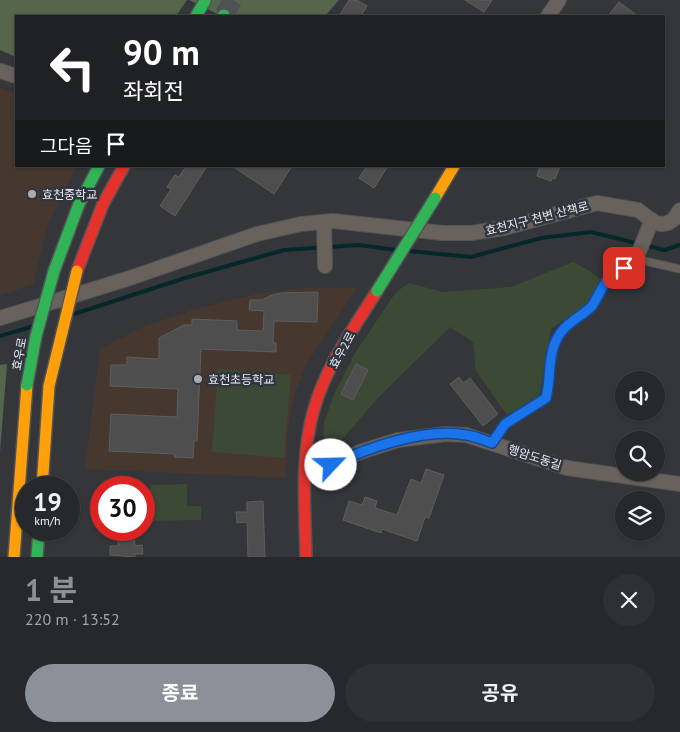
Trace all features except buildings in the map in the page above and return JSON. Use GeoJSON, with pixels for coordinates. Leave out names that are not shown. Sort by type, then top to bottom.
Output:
{"type":"FeatureCollection","features":[{"type":"Feature","properties":{"kind":"main road"},"geometry":{"type":"LineString","coordinates":[[197,15],[205,1]]}},
{"type":"Feature","properties":{"kind":"main road","name":"효우로"},"geometry":{"type":"LineString","coordinates":[[14,557],[27,385],[36,336],[54,271],[79,204],[98,167]]}},
{"type":"Feature","properties":{"kind":"main road"},"geometry":{"type":"LineString","coordinates":[[43,476],[49,386],[60,336],[77,271],[103,204],[123,167]]}},
{"type":"Feature","properties":{"kind":"main road","name":"효우2로"},"geometry":{"type":"LineString","coordinates":[[306,557],[306,470],[310,424],[314,407],[324,383],[348,338],[453,167]]}},
{"type":"Feature","properties":{"kind":"main road"},"geometry":{"type":"LineString","coordinates":[[37,557],[38,541]]}},
{"type":"Feature","properties":{"kind":"street"},"geometry":{"type":"LineString","coordinates":[[549,15],[559,0]]}},
{"type":"Feature","properties":{"kind":"street"},"geometry":{"type":"LineString","coordinates":[[0,71],[15,76]]}},
{"type":"Feature","properties":{"kind":"street","name":"효천지구 천변 산책로"},"geometry":{"type":"LineString","coordinates":[[0,318],[130,278],[257,234],[301,224],[324,227],[333,222],[470,233],[504,228],[598,203],[638,210],[652,220]]}},
{"type":"Feature","properties":{"kind":"street"},"geometry":{"type":"LineString","coordinates":[[637,256],[652,220],[662,224],[668,223],[674,219],[680,210]]}},
{"type":"Feature","properties":{"kind":"street"},"geometry":{"type":"LineString","coordinates":[[324,227],[325,263]]}},
{"type":"Feature","properties":{"kind":"street","name":"행암도동길"},"geometry":{"type":"LineString","coordinates":[[306,470],[331,465],[360,452],[398,440],[446,434],[466,435],[567,468],[680,484]]}},
{"type":"Feature","properties":{"kind":"lane"},"geometry":{"type":"LineString","coordinates":[[492,443],[505,424],[546,398],[552,348],[556,340],[574,318],[590,307],[604,282],[637,256],[680,269]]}},
{"type":"Feature","properties":{"kind":"shaded area","name":"효천중학교"},"geometry":{"type":"Polygon","coordinates":[[[0,88],[15,93],[15,167],[76,167],[49,221],[33,284],[0,296],[0,88]]]}},
{"type":"Feature","properties":{"kind":"shaded area","name":"효천초등학교"},"geometry":{"type":"Polygon","coordinates":[[[307,288],[357,288],[305,366],[295,393],[288,429],[286,478],[85,469],[100,349],[142,327],[195,309],[261,293],[307,288]]]}},
{"type":"Feature","properties":{"kind":"green space"},"geometry":{"type":"Polygon","coordinates":[[[0,0],[187,0],[177,15],[15,15],[15,57],[0,50],[0,0]]]}},
{"type":"Feature","properties":{"kind":"green space"},"geometry":{"type":"Polygon","coordinates":[[[189,0],[339,0],[326,15],[219,15],[189,0]]]}},
{"type":"Feature","properties":{"kind":"green space"},"geometry":{"type":"Polygon","coordinates":[[[573,262],[600,279],[587,308],[574,313],[551,329],[539,399],[507,415],[476,371],[473,342],[450,327],[377,399],[334,449],[326,454],[323,446],[324,422],[335,392],[355,353],[396,292],[409,283],[443,292],[511,287],[573,262]]]}},
{"type":"Feature","properties":{"kind":"green space"},"geometry":{"type":"Polygon","coordinates":[[[7,364],[0,452],[0,365],[7,364]]]}},
{"type":"Feature","properties":{"kind":"green space"},"geometry":{"type":"Polygon","coordinates":[[[218,369],[291,375],[284,458],[212,452],[218,369]]]}},
{"type":"Feature","properties":{"kind":"green space"},"geometry":{"type":"Polygon","coordinates":[[[187,484],[187,506],[201,506],[201,520],[155,521],[155,485],[187,484]]]}},
{"type":"Feature","properties":{"kind":"waterway"},"geometry":{"type":"LineString","coordinates":[[409,251],[471,257],[541,238],[591,232],[664,250],[680,245]]}},
{"type":"Feature","properties":{"kind":"waterway"},"geometry":{"type":"LineString","coordinates":[[71,315],[185,278],[284,250],[358,245],[397,250]]}},
{"type":"Feature","properties":{"kind":"waterway"},"geometry":{"type":"LineString","coordinates":[[0,336],[34,326]]}},
{"type":"Feature","properties":{"kind":"tunnel"},"geometry":{"type":"LineString","coordinates":[[224,15],[233,0]]}},
{"type":"Feature","properties":{"kind":"traffic: fast"},"geometry":{"type":"LineString","coordinates":[[197,15],[205,1]]}},
{"type":"Feature","properties":{"kind":"traffic: fast"},"geometry":{"type":"LineString","coordinates":[[54,271],[79,204],[98,167]]}},
{"type":"Feature","properties":{"kind":"traffic: fast"},"geometry":{"type":"LineString","coordinates":[[377,291],[435,198]]}},
{"type":"Feature","properties":{"kind":"traffic: fast"},"geometry":{"type":"LineString","coordinates":[[27,385],[36,336],[54,271]]}},
{"type":"Feature","properties":{"kind":"traffic: fast"},"geometry":{"type":"LineString","coordinates":[[37,557],[38,541]]}},
{"type":"Feature","properties":{"kind":"traffic: slow"},"geometry":{"type":"LineString","coordinates":[[435,198],[453,167]]}},
{"type":"Feature","properties":{"kind":"traffic: slow"},"geometry":{"type":"LineString","coordinates":[[49,386],[77,271]]}},
{"type":"Feature","properties":{"kind":"traffic: slow"},"geometry":{"type":"LineString","coordinates":[[14,557],[27,385]]}},
{"type":"Feature","properties":{"kind":"traffic: slow"},"geometry":{"type":"LineString","coordinates":[[43,476],[49,386]]}},
{"type":"Feature","properties":{"kind":"traffic: jam"},"geometry":{"type":"LineString","coordinates":[[77,271],[103,204],[123,167]]}},
{"type":"Feature","properties":{"kind":"traffic: jam"},"geometry":{"type":"LineString","coordinates":[[306,557],[305,464],[314,409],[333,363],[377,291]]}},
{"type":"Feature","properties":{"kind":"place","name":"효천중학교"},"geometry":{"type":"Point","coordinates":[32,194]}},
{"type":"Feature","properties":{"kind":"place","name":"효천초등학교"},"geometry":{"type":"Point","coordinates":[198,379]}},
{"type":"Feature","properties":{"kind":"route"},"geometry":{"type":"LineString","coordinates":[[331,465],[360,452],[398,440],[446,434],[466,435],[492,443],[505,424],[546,398],[552,348],[556,340],[574,318],[587,311],[604,282],[614,273],[624,268]]}}]}
